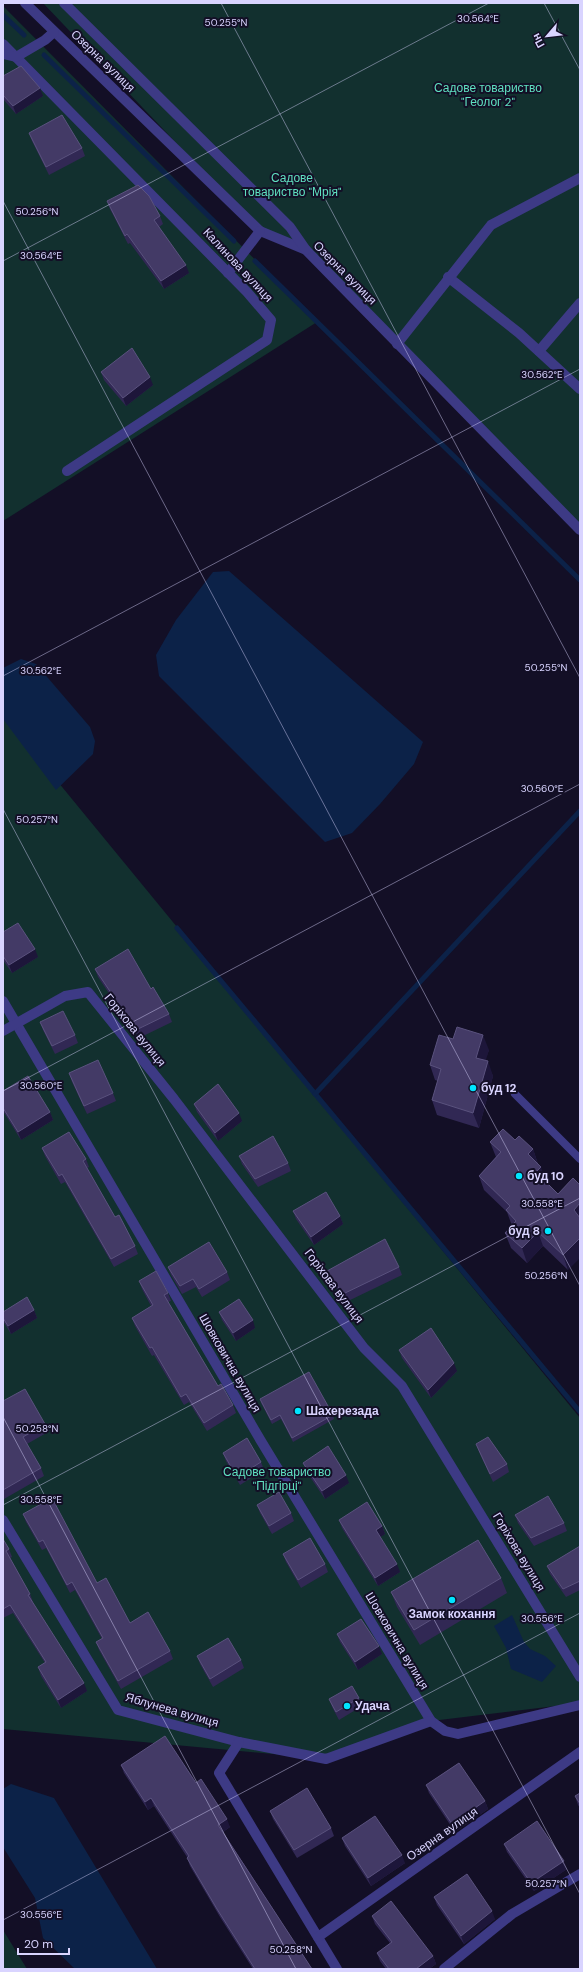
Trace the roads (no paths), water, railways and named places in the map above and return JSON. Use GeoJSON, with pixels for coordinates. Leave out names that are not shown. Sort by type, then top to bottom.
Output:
{"type":"FeatureCollection","features":[{"type":"Feature","properties":{"kind":"street","name":"Озерна вулиця"},"geometry":{"type":"LineString","coordinates":[[25,3],[260,231],[306,250],[396,344],[580,530]]}},
{"type":"Feature","properties":{"kind":"street"},"geometry":{"type":"LineString","coordinates":[[64,3],[290,227],[306,250]]}},
{"type":"Feature","properties":{"kind":"street"},"geometry":{"type":"LineString","coordinates":[[3,54],[16,57],[54,32]]}},
{"type":"Feature","properties":{"kind":"street","name":"Калинова вулиця"},"geometry":{"type":"LineString","coordinates":[[3,44],[228,273],[271,320],[267,340],[67,471]]}},
{"type":"Feature","properties":{"kind":"street"},"geometry":{"type":"LineString","coordinates":[[396,344],[491,225],[580,178]]}},
{"type":"Feature","properties":{"kind":"street"},"geometry":{"type":"LineString","coordinates":[[228,273],[260,231]]}},
{"type":"Feature","properties":{"kind":"street"},"geometry":{"type":"LineString","coordinates":[[448,277],[519,333],[580,389]]}},
{"type":"Feature","properties":{"kind":"street"},"geometry":{"type":"LineString","coordinates":[[539,351],[580,302]]}},
{"type":"Feature","properties":{"kind":"street","name":"Горіхова вулиця"},"geometry":{"type":"LineString","coordinates":[[16,1023],[66,996],[88,992],[174,1099],[364,1348],[402,1386],[580,1677]]}},
{"type":"Feature","properties":{"kind":"street","name":"Шовковична вулиця"},"geometry":{"type":"LineString","coordinates":[[3,1001],[261,1440],[431,1721],[445,1731],[458,1734],[580,1705]]}},
{"type":"Feature","properties":{"kind":"street"},"geometry":{"type":"LineString","coordinates":[[3,1031],[16,1023]]}},
{"type":"Feature","properties":{"kind":"street","name":"Яблунева вулиця"},"geometry":{"type":"LineString","coordinates":[[3,1520],[118,1710],[240,1742],[326,1759],[431,1721]]}},
{"type":"Feature","properties":{"kind":"street"},"geometry":{"type":"LineString","coordinates":[[240,1742],[219,1773],[337,1969]]}},
{"type":"Feature","properties":{"kind":"street","name":"Озерна вулиця"},"geometry":{"type":"LineString","coordinates":[[318,1937],[580,1752]]}},
{"type":"Feature","properties":{"kind":"street"},"geometry":{"type":"LineString","coordinates":[[444,1969],[512,1914],[580,1874]]}},
{"type":"Feature","properties":{"kind":"lane"},"geometry":{"type":"LineString","coordinates":[[515,1094],[580,1159]]}},
{"type":"Feature","properties":{"kind":"water"},"geometry":{"type":"Polygon","coordinates":[[[229,571],[423,742],[414,764],[380,804],[352,833],[325,842],[159,676],[156,655],[176,620],[213,572],[229,571]]]}},
{"type":"Feature","properties":{"kind":"water"},"geometry":{"type":"Polygon","coordinates":[[[21,659],[36,664],[90,727],[95,741],[93,754],[56,790],[3,719],[3,668],[21,659]]]}},
{"type":"Feature","properties":{"kind":"water"},"geometry":{"type":"Polygon","coordinates":[[[512,1615],[524,1642],[530,1649],[545,1656],[556,1666],[542,1682],[511,1669],[506,1648],[494,1626],[512,1615]]]}},
{"type":"Feature","properties":{"kind":"water"},"geometry":{"type":"Polygon","coordinates":[[[11,1784],[54,1798],[157,1969],[75,1969],[43,1938],[35,1898],[3,1847],[3,1789],[11,1784]]]}},
{"type":"Feature","properties":{"kind":"waterway"},"geometry":{"type":"LineString","coordinates":[[3,15],[24,35]]}},
{"type":"Feature","properties":{"kind":"waterway"},"geometry":{"type":"LineString","coordinates":[[44,55],[234,241]]}},
{"type":"Feature","properties":{"kind":"waterway"},"geometry":{"type":"LineString","coordinates":[[255,261],[580,580]]}},
{"type":"Feature","properties":{"kind":"waterway"},"geometry":{"type":"LineString","coordinates":[[315,1094],[580,811]]}},
{"type":"Feature","properties":{"kind":"waterway"},"geometry":{"type":"LineString","coordinates":[[177,928],[580,1412]]}},
{"type":"Feature","properties":{"kind":"place","name":"буд 12"},"geometry":{"type":"Point","coordinates":[473,1088]}},
{"type":"Feature","properties":{"kind":"place","name":"буд 10"},"geometry":{"type":"Point","coordinates":[519,1176]}},
{"type":"Feature","properties":{"kind":"place","name":"буд 8"},"geometry":{"type":"Point","coordinates":[548,1231]}},
{"type":"Feature","properties":{"kind":"place","name":"Шахерезада"},"geometry":{"type":"Point","coordinates":[298,1411]}},
{"type":"Feature","properties":{"kind":"place","name":"Замок кохання"},"geometry":{"type":"Point","coordinates":[452,1600]}},
{"type":"Feature","properties":{"kind":"place","name":"Удача"},"geometry":{"type":"Point","coordinates":[347,1706]}},
{"type":"Feature","properties":{"kind":"park label","name":"Садове товариство \"Геолог 2\""},"geometry":{"type":"Point","coordinates":[488,95]}},
{"type":"Feature","properties":{"kind":"park label","name":"Садове товариство \"Мрія\""},"geometry":{"type":"Point","coordinates":[292,185]}},
{"type":"Feature","properties":{"kind":"park label","name":"Садове товариство \"Підгірці\""},"geometry":{"type":"Point","coordinates":[277,1479]}}]}
